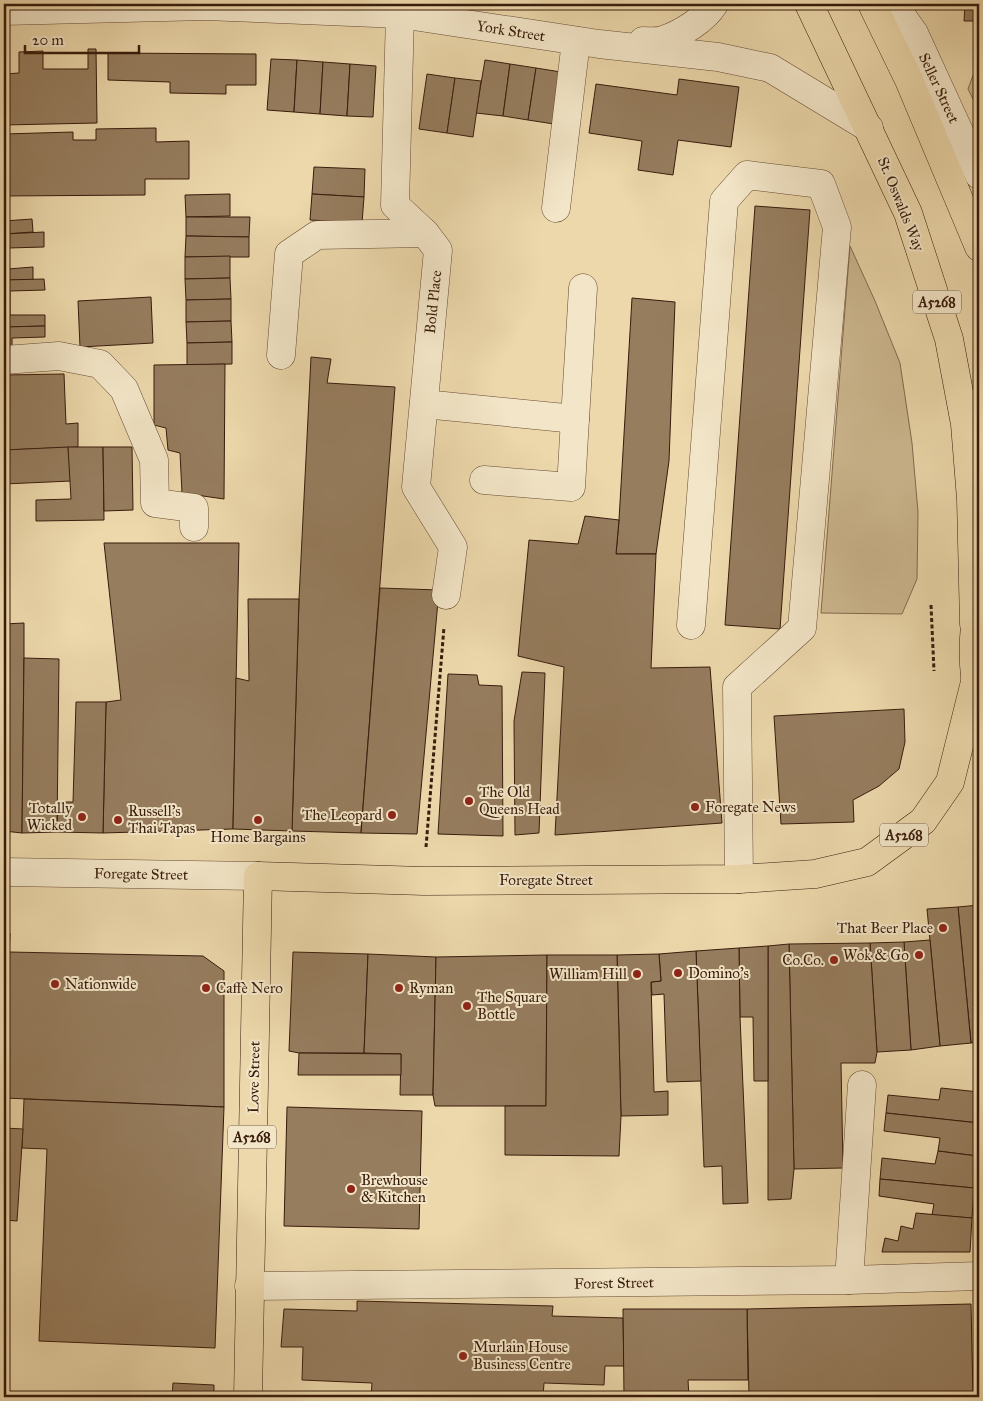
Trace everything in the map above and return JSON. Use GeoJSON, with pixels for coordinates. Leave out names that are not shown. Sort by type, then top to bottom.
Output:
{"type":"FeatureCollection","features":[{"type":"Feature","properties":{"kind":"highway","name":"St. Oswalds Way"},"geometry":{"type":"LineString","coordinates":[[809,4],[908,213],[949,339],[965,424],[977,611]]}},
{"type":"Feature","properties":{"kind":"highway"},"geometry":{"type":"LineString","coordinates":[[872,4],[909,80],[979,247]]}},
{"type":"Feature","properties":{"kind":"highway","name":"A5268"},"geometry":{"type":"LineString","coordinates":[[977,611],[977,690]]}},
{"type":"Feature","properties":{"kind":"highway","name":"Foregate Street"},"geometry":{"type":"LineString","coordinates":[[258,876],[424,880],[739,879],[815,874],[867,862],[923,821],[950,782],[977,690]]}},
{"type":"Feature","properties":{"kind":"highway","name":"Love Street"},"geometry":{"type":"LineString","coordinates":[[248,1397],[258,876]]}},
{"type":"Feature","properties":{"kind":"street"},"geometry":{"type":"LineString","coordinates":[[588,42],[661,40],[688,28],[714,4]]}},
{"type":"Feature","properties":{"kind":"street","name":"Seller Street"},"geometry":{"type":"LineString","coordinates":[[893,4],[914,33],[979,175]]}},
{"type":"Feature","properties":{"kind":"street","name":"York Street"},"geometry":{"type":"LineString","coordinates":[[4,11],[205,5],[400,14],[588,42]]}},
{"type":"Feature","properties":{"kind":"street","name":"Bold Place"},"geometry":{"type":"LineString","coordinates":[[400,14],[395,205],[426,233],[438,250],[416,487],[453,547],[446,596]]}},
{"type":"Feature","properties":{"kind":"street"},"geometry":{"type":"LineString","coordinates":[[588,42],[718,57],[770,68],[869,128]]}},
{"type":"Feature","properties":{"kind":"street"},"geometry":{"type":"LineString","coordinates":[[556,208],[588,42]]}},
{"type":"Feature","properties":{"kind":"street"},"geometry":{"type":"LineString","coordinates":[[691,625],[724,201],[747,175],[821,184],[837,227],[802,628],[737,687],[739,879]]}},
{"type":"Feature","properties":{"kind":"street"},"geometry":{"type":"LineString","coordinates":[[281,355],[289,254],[317,235],[426,233]]}},
{"type":"Feature","properties":{"kind":"street"},"geometry":{"type":"LineString","coordinates":[[484,480],[571,487],[583,288]]}},
{"type":"Feature","properties":{"kind":"street"},"geometry":{"type":"LineString","coordinates":[[4,360],[59,356],[100,364],[124,389],[154,460],[155,504],[194,508],[194,526]]}},
{"type":"Feature","properties":{"kind":"street"},"geometry":{"type":"LineString","coordinates":[[424,404],[574,419]]}},
{"type":"Feature","properties":{"kind":"street","name":"Foregate Street"},"geometry":{"type":"LineString","coordinates":[[4,872],[258,876]]}},
{"type":"Feature","properties":{"kind":"street"},"geometry":{"type":"LineString","coordinates":[[850,1280],[862,1085]]}},
{"type":"Feature","properties":{"kind":"street","name":"Forest Street"},"geometry":{"type":"LineString","coordinates":[[249,1286],[850,1280],[979,1276]]}},
{"type":"Feature","properties":{"kind":"path"},"geometry":{"type":"LineString","coordinates":[[424,880],[446,596]]}},
{"type":"Feature","properties":{"kind":"path"},"geometry":{"type":"LineString","coordinates":[[931,605],[934,671]]}},
{"type":"Feature","properties":{"kind":"shaded area"},"geometry":{"type":"Polygon","coordinates":[[[975,70],[979,71],[979,111],[968,89],[975,70]]]}},
{"type":"Feature","properties":{"kind":"shaded area"},"geometry":{"type":"Polygon","coordinates":[[[850,246],[900,363],[912,443],[918,512],[917,579],[902,614],[821,613],[850,246]]]}},
{"type":"Feature","properties":{"kind":"building"},"geometry":{"type":"Polygon","coordinates":[[[965,4],[979,4],[979,21],[964,21],[965,4]]]}},
{"type":"Feature","properties":{"kind":"building"},"geometry":{"type":"Polygon","coordinates":[[[88,49],[96,49],[97,123],[4,125],[4,74],[19,73],[19,52],[43,51],[43,69],[88,69],[88,49]]]}},
{"type":"Feature","properties":{"kind":"building"},"geometry":{"type":"Polygon","coordinates":[[[108,53],[256,54],[256,85],[226,85],[226,94],[170,93],[170,82],[108,80],[108,53]]]}},
{"type":"Feature","properties":{"kind":"building"},"geometry":{"type":"Polygon","coordinates":[[[271,59],[297,60],[294,112],[267,110],[271,59]]]}},
{"type":"Feature","properties":{"kind":"building"},"geometry":{"type":"Polygon","coordinates":[[[297,60],[323,62],[320,114],[294,112],[297,60]]]}},
{"type":"Feature","properties":{"kind":"building"},"geometry":{"type":"Polygon","coordinates":[[[485,60],[510,64],[503,116],[476,113],[485,60]]]}},
{"type":"Feature","properties":{"kind":"building"},"geometry":{"type":"Polygon","coordinates":[[[323,62],[350,64],[347,116],[320,114],[323,62]]]}},
{"type":"Feature","properties":{"kind":"building"},"geometry":{"type":"Polygon","coordinates":[[[350,64],[376,66],[373,117],[347,116],[350,64]]]}},
{"type":"Feature","properties":{"kind":"building"},"geometry":{"type":"Polygon","coordinates":[[[510,64],[536,68],[528,120],[503,116],[510,64]]]}},
{"type":"Feature","properties":{"kind":"building"},"geometry":{"type":"Polygon","coordinates":[[[536,68],[561,72],[554,124],[528,120],[536,68]]]}},
{"type":"Feature","properties":{"kind":"building"},"geometry":{"type":"Polygon","coordinates":[[[427,74],[455,78],[447,133],[419,129],[427,74]]]}},
{"type":"Feature","properties":{"kind":"building"},"geometry":{"type":"Polygon","coordinates":[[[455,78],[481,81],[473,137],[447,133],[455,78]]]}},
{"type":"Feature","properties":{"kind":"building"},"geometry":{"type":"Polygon","coordinates":[[[679,79],[739,87],[731,147],[678,140],[673,175],[638,170],[642,141],[589,133],[596,84],[677,95],[679,79]]]}},
{"type":"Feature","properties":{"kind":"building"},"geometry":{"type":"Polygon","coordinates":[[[156,128],[156,142],[189,141],[189,179],[145,179],[145,195],[4,196],[4,134],[73,132],[73,140],[96,140],[96,129],[156,128]]]}},
{"type":"Feature","properties":{"kind":"building"},"geometry":{"type":"Polygon","coordinates":[[[314,167],[365,169],[364,197],[312,194],[314,167]]]}},
{"type":"Feature","properties":{"kind":"building"},"geometry":{"type":"Polygon","coordinates":[[[230,194],[230,216],[186,217],[185,195],[230,194]]]}},
{"type":"Feature","properties":{"kind":"building"},"geometry":{"type":"Polygon","coordinates":[[[312,194],[364,197],[362,223],[310,220],[312,194]]]}},
{"type":"Feature","properties":{"kind":"building"},"geometry":{"type":"Polygon","coordinates":[[[755,206],[810,210],[780,629],[725,625],[755,206]]]}},
{"type":"Feature","properties":{"kind":"building"},"geometry":{"type":"Polygon","coordinates":[[[186,217],[250,217],[249,237],[186,236],[186,217]]]}},
{"type":"Feature","properties":{"kind":"building"},"geometry":{"type":"Polygon","coordinates":[[[32,219],[33,232],[4,234],[4,221],[32,219]]]}},
{"type":"Feature","properties":{"kind":"building"},"geometry":{"type":"Polygon","coordinates":[[[44,232],[44,247],[8,248],[8,257],[4,258],[4,234],[44,232]]]}},
{"type":"Feature","properties":{"kind":"building"},"geometry":{"type":"Polygon","coordinates":[[[186,236],[249,237],[249,257],[185,257],[186,236]]]}},
{"type":"Feature","properties":{"kind":"building"},"geometry":{"type":"Polygon","coordinates":[[[230,256],[230,278],[185,279],[185,257],[230,256]]]}},
{"type":"Feature","properties":{"kind":"building"},"geometry":{"type":"Polygon","coordinates":[[[8,257],[8,269],[33,267],[33,280],[4,280],[4,258],[8,257]]]}},
{"type":"Feature","properties":{"kind":"building"},"geometry":{"type":"Polygon","coordinates":[[[230,278],[231,299],[186,300],[185,279],[230,278]]]}},
{"type":"Feature","properties":{"kind":"building"},"geometry":{"type":"Polygon","coordinates":[[[44,279],[45,290],[10,291],[10,305],[4,305],[4,280],[44,279]]]}},
{"type":"Feature","properties":{"kind":"building"},"geometry":{"type":"Polygon","coordinates":[[[151,297],[153,343],[80,347],[78,301],[151,297]]]}},
{"type":"Feature","properties":{"kind":"building"},"geometry":{"type":"Polygon","coordinates":[[[632,298],[675,302],[669,461],[656,554],[616,554],[632,298]]]}},
{"type":"Feature","properties":{"kind":"building"},"geometry":{"type":"Polygon","coordinates":[[[231,299],[231,321],[186,322],[186,300],[231,299]]]}},
{"type":"Feature","properties":{"kind":"building"},"geometry":{"type":"Polygon","coordinates":[[[4,305],[10,305],[10,315],[45,315],[45,326],[4,327],[4,305]]]}},
{"type":"Feature","properties":{"kind":"building"},"geometry":{"type":"Polygon","coordinates":[[[231,321],[232,342],[187,343],[186,322],[231,321]]]}},
{"type":"Feature","properties":{"kind":"building"},"geometry":{"type":"Polygon","coordinates":[[[45,326],[45,337],[12,338],[12,349],[4,349],[4,327],[45,326]]]}},
{"type":"Feature","properties":{"kind":"building"},"geometry":{"type":"Polygon","coordinates":[[[232,342],[232,364],[187,365],[187,343],[232,342]]]}},
{"type":"Feature","properties":{"kind":"building"},"geometry":{"type":"Polygon","coordinates":[[[311,357],[331,359],[327,383],[395,387],[361,833],[292,831],[299,599],[311,357]]]}},
{"type":"Feature","properties":{"kind":"building"},"geometry":{"type":"Polygon","coordinates":[[[225,364],[224,499],[182,493],[180,453],[168,450],[166,428],[154,425],[154,365],[225,364]]]}},
{"type":"Feature","properties":{"kind":"building"},"geometry":{"type":"Polygon","coordinates":[[[64,374],[66,424],[78,423],[78,447],[4,450],[4,375],[64,374]]]}},
{"type":"Feature","properties":{"kind":"building"},"geometry":{"type":"Polygon","coordinates":[[[68,447],[71,481],[4,484],[4,450],[68,447]]]}},
{"type":"Feature","properties":{"kind":"building"},"geometry":{"type":"Polygon","coordinates":[[[68,447],[103,447],[104,520],[36,521],[36,500],[71,499],[68,447]]]}},
{"type":"Feature","properties":{"kind":"building"},"geometry":{"type":"Polygon","coordinates":[[[103,447],[132,447],[133,510],[104,511],[103,447]]]}},
{"type":"Feature","properties":{"kind":"building"},"geometry":{"type":"Polygon","coordinates":[[[585,516],[619,520],[616,554],[656,554],[651,668],[710,667],[722,823],[555,835],[564,667],[518,656],[529,540],[578,544],[585,516]]]}},
{"type":"Feature","properties":{"kind":"building"},"geometry":{"type":"Polygon","coordinates":[[[104,543],[239,543],[233,829],[103,833],[106,702],[121,700],[104,543]]]}},
{"type":"Feature","properties":{"kind":"building"},"geometry":{"type":"Polygon","coordinates":[[[380,588],[439,590],[417,834],[361,833],[380,588]]]}},
{"type":"Feature","properties":{"kind":"building"},"geometry":{"type":"Polygon","coordinates":[[[248,599],[299,599],[292,831],[233,829],[236,678],[249,681],[248,599]]]}},
{"type":"Feature","properties":{"kind":"building"},"geometry":{"type":"Polygon","coordinates":[[[24,623],[22,833],[4,831],[4,624],[24,623]]]}},
{"type":"Feature","properties":{"kind":"building"},"geometry":{"type":"Polygon","coordinates":[[[24,658],[59,659],[57,832],[22,833],[24,658]]]}},
{"type":"Feature","properties":{"kind":"building"},"geometry":{"type":"Polygon","coordinates":[[[522,672],[545,673],[539,833],[515,835],[514,721],[522,672]]]}},
{"type":"Feature","properties":{"kind":"building"},"geometry":{"type":"Polygon","coordinates":[[[448,674],[477,675],[479,685],[502,686],[503,836],[438,834],[448,674]]]}},
{"type":"Feature","properties":{"kind":"building"},"geometry":{"type":"Polygon","coordinates":[[[76,702],[106,702],[103,833],[57,832],[58,802],[73,802],[76,702]]]}},
{"type":"Feature","properties":{"kind":"building"},"geometry":{"type":"Polygon","coordinates":[[[904,709],[905,742],[899,769],[879,786],[853,800],[854,822],[781,824],[774,716],[904,709]]]}},
{"type":"Feature","properties":{"kind":"building"},"geometry":{"type":"Polygon","coordinates":[[[979,905],[979,1042],[971,1043],[958,907],[979,905]]]}},
{"type":"Feature","properties":{"kind":"building"},"geometry":{"type":"Polygon","coordinates":[[[958,907],[971,1043],[940,1046],[927,909],[958,907]]]}},
{"type":"Feature","properties":{"kind":"building"},"geometry":{"type":"Polygon","coordinates":[[[4,933],[10,933],[4,1068],[4,933]]]}},
{"type":"Feature","properties":{"kind":"building"},"geometry":{"type":"Polygon","coordinates":[[[930,940],[940,1046],[911,1050],[904,942],[930,940]]]}},
{"type":"Feature","properties":{"kind":"building"},"geometry":{"type":"Polygon","coordinates":[[[904,942],[911,1050],[877,1052],[870,943],[904,942]]]}},
{"type":"Feature","properties":{"kind":"building"},"geometry":{"type":"Polygon","coordinates":[[[870,943],[877,1052],[875,1063],[841,1063],[843,1168],[794,1169],[789,944],[870,943]]]}},
{"type":"Feature","properties":{"kind":"building"},"geometry":{"type":"Polygon","coordinates":[[[789,944],[794,1169],[791,1199],[768,1200],[768,946],[789,944]]]}},
{"type":"Feature","properties":{"kind":"building"},"geometry":{"type":"Polygon","coordinates":[[[768,946],[768,1081],[754,1081],[753,1017],[740,1017],[739,948],[768,946]]]}},
{"type":"Feature","properties":{"kind":"building"},"geometry":{"type":"Polygon","coordinates":[[[739,948],[748,1203],[723,1204],[722,1166],[704,1167],[696,951],[739,948]]]}},
{"type":"Feature","properties":{"kind":"building"},"geometry":{"type":"Polygon","coordinates":[[[696,951],[701,1081],[667,1082],[664,994],[652,995],[651,982],[661,981],[659,954],[696,951]]]}},
{"type":"Feature","properties":{"kind":"building"},"geometry":{"type":"Polygon","coordinates":[[[9,952],[203,956],[224,971],[224,1107],[4,1098],[9,952]]]}},
{"type":"Feature","properties":{"kind":"building"},"geometry":{"type":"Polygon","coordinates":[[[293,952],[368,954],[364,1053],[299,1053],[289,1051],[293,952]]]}},
{"type":"Feature","properties":{"kind":"building"},"geometry":{"type":"Polygon","coordinates":[[[368,954],[436,957],[433,1095],[400,1095],[401,1054],[364,1053],[368,954]]]}},
{"type":"Feature","properties":{"kind":"building"},"geometry":{"type":"Polygon","coordinates":[[[659,954],[661,981],[651,982],[654,1092],[668,1091],[668,1115],[621,1116],[617,955],[659,954]]]}},
{"type":"Feature","properties":{"kind":"building"},"geometry":{"type":"Polygon","coordinates":[[[547,955],[546,1106],[435,1106],[433,1095],[436,957],[547,955]]]}},
{"type":"Feature","properties":{"kind":"building"},"geometry":{"type":"Polygon","coordinates":[[[547,955],[617,955],[621,1116],[619,1156],[505,1155],[505,1106],[546,1106],[547,955]]]}},
{"type":"Feature","properties":{"kind":"building"},"geometry":{"type":"Polygon","coordinates":[[[299,1053],[401,1054],[401,1075],[298,1075],[299,1053]]]}},
{"type":"Feature","properties":{"kind":"building"},"geometry":{"type":"Polygon","coordinates":[[[941,1088],[979,1092],[979,1123],[886,1113],[888,1095],[939,1100],[941,1088]]]}},
{"type":"Feature","properties":{"kind":"building"},"geometry":{"type":"Polygon","coordinates":[[[24,1099],[224,1107],[215,1348],[39,1341],[47,1149],[22,1148],[24,1099]]]}},
{"type":"Feature","properties":{"kind":"building"},"geometry":{"type":"Polygon","coordinates":[[[287,1107],[422,1111],[419,1229],[284,1226],[287,1107]]]}},
{"type":"Feature","properties":{"kind":"building"},"geometry":{"type":"Polygon","coordinates":[[[886,1113],[979,1123],[977,1156],[938,1151],[940,1138],[884,1131],[886,1113]]]}},
{"type":"Feature","properties":{"kind":"building"},"geometry":{"type":"Polygon","coordinates":[[[4,1128],[23,1129],[17,1221],[4,1220],[4,1128]]]}},
{"type":"Feature","properties":{"kind":"building"},"geometry":{"type":"Polygon","coordinates":[[[938,1151],[977,1156],[974,1188],[880,1179],[882,1158],[935,1164],[938,1151]]]}},
{"type":"Feature","properties":{"kind":"building"},"geometry":{"type":"Polygon","coordinates":[[[880,1179],[974,1188],[972,1218],[932,1215],[934,1204],[879,1196],[880,1179]]]}},
{"type":"Feature","properties":{"kind":"building"},"geometry":{"type":"Polygon","coordinates":[[[916,1213],[972,1218],[970,1252],[882,1252],[885,1238],[898,1241],[901,1226],[913,1229],[916,1213]]]}},
{"type":"Feature","properties":{"kind":"building","name":"Murlain House Business Centre"},"geometry":{"type":"Polygon","coordinates":[[[357,1301],[553,1306],[552,1316],[623,1318],[624,1366],[605,1366],[604,1385],[544,1383],[543,1397],[412,1394],[412,1397],[371,1397],[372,1383],[302,1380],[303,1347],[281,1347],[284,1309],[357,1311],[357,1301]]]}},
{"type":"Feature","properties":{"kind":"building"},"geometry":{"type":"Polygon","coordinates":[[[971,1304],[973,1397],[749,1397],[747,1309],[971,1304]]]}},
{"type":"Feature","properties":{"kind":"building"},"geometry":{"type":"Polygon","coordinates":[[[623,1309],[747,1309],[748,1380],[688,1380],[689,1397],[624,1397],[623,1309]]]}},
{"type":"Feature","properties":{"kind":"building"},"geometry":{"type":"Polygon","coordinates":[[[173,1383],[214,1385],[214,1397],[172,1397],[173,1383]]]}},
{"type":"Feature","properties":{"kind":"place","name":"The Old Queens Head"},"geometry":{"type":"Point","coordinates":[469,801]}},
{"type":"Feature","properties":{"kind":"place","name":"Foregate News"},"geometry":{"type":"Point","coordinates":[695,807]}},
{"type":"Feature","properties":{"kind":"place","name":"The Leopard"},"geometry":{"type":"Point","coordinates":[392,815]}},
{"type":"Feature","properties":{"kind":"place","name":"Totally Wicked"},"geometry":{"type":"Point","coordinates":[82,817]}},
{"type":"Feature","properties":{"kind":"place","name":"Russell's Thai Tapas"},"geometry":{"type":"Point","coordinates":[118,820]}},
{"type":"Feature","properties":{"kind":"place","name":"Home Bargains"},"geometry":{"type":"Point","coordinates":[258,820]}},
{"type":"Feature","properties":{"kind":"place","name":"That Beer Place"},"geometry":{"type":"Point","coordinates":[943,928]}},
{"type":"Feature","properties":{"kind":"place","name":"Wok & Go"},"geometry":{"type":"Point","coordinates":[919,955]}},
{"type":"Feature","properties":{"kind":"place","name":"Co.Co."},"geometry":{"type":"Point","coordinates":[834,960]}},
{"type":"Feature","properties":{"kind":"place","name":"Domino's"},"geometry":{"type":"Point","coordinates":[678,973]}},
{"type":"Feature","properties":{"kind":"place","name":"William Hill"},"geometry":{"type":"Point","coordinates":[637,974]}},
{"type":"Feature","properties":{"kind":"place","name":"Nationwide"},"geometry":{"type":"Point","coordinates":[55,984]}},
{"type":"Feature","properties":{"kind":"place","name":"Caffè Nero"},"geometry":{"type":"Point","coordinates":[206,988]}},
{"type":"Feature","properties":{"kind":"place","name":"Ryman"},"geometry":{"type":"Point","coordinates":[399,988]}},
{"type":"Feature","properties":{"kind":"place","name":"The Square Bottle"},"geometry":{"type":"Point","coordinates":[467,1006]}},
{"type":"Feature","properties":{"kind":"place","name":"Brewhouse & Kitchen"},"geometry":{"type":"Point","coordinates":[351,1189]}},
{"type":"Feature","properties":{"kind":"place","name":"Murlain House Business Centre"},"geometry":{"type":"Point","coordinates":[463,1356]}}]}
